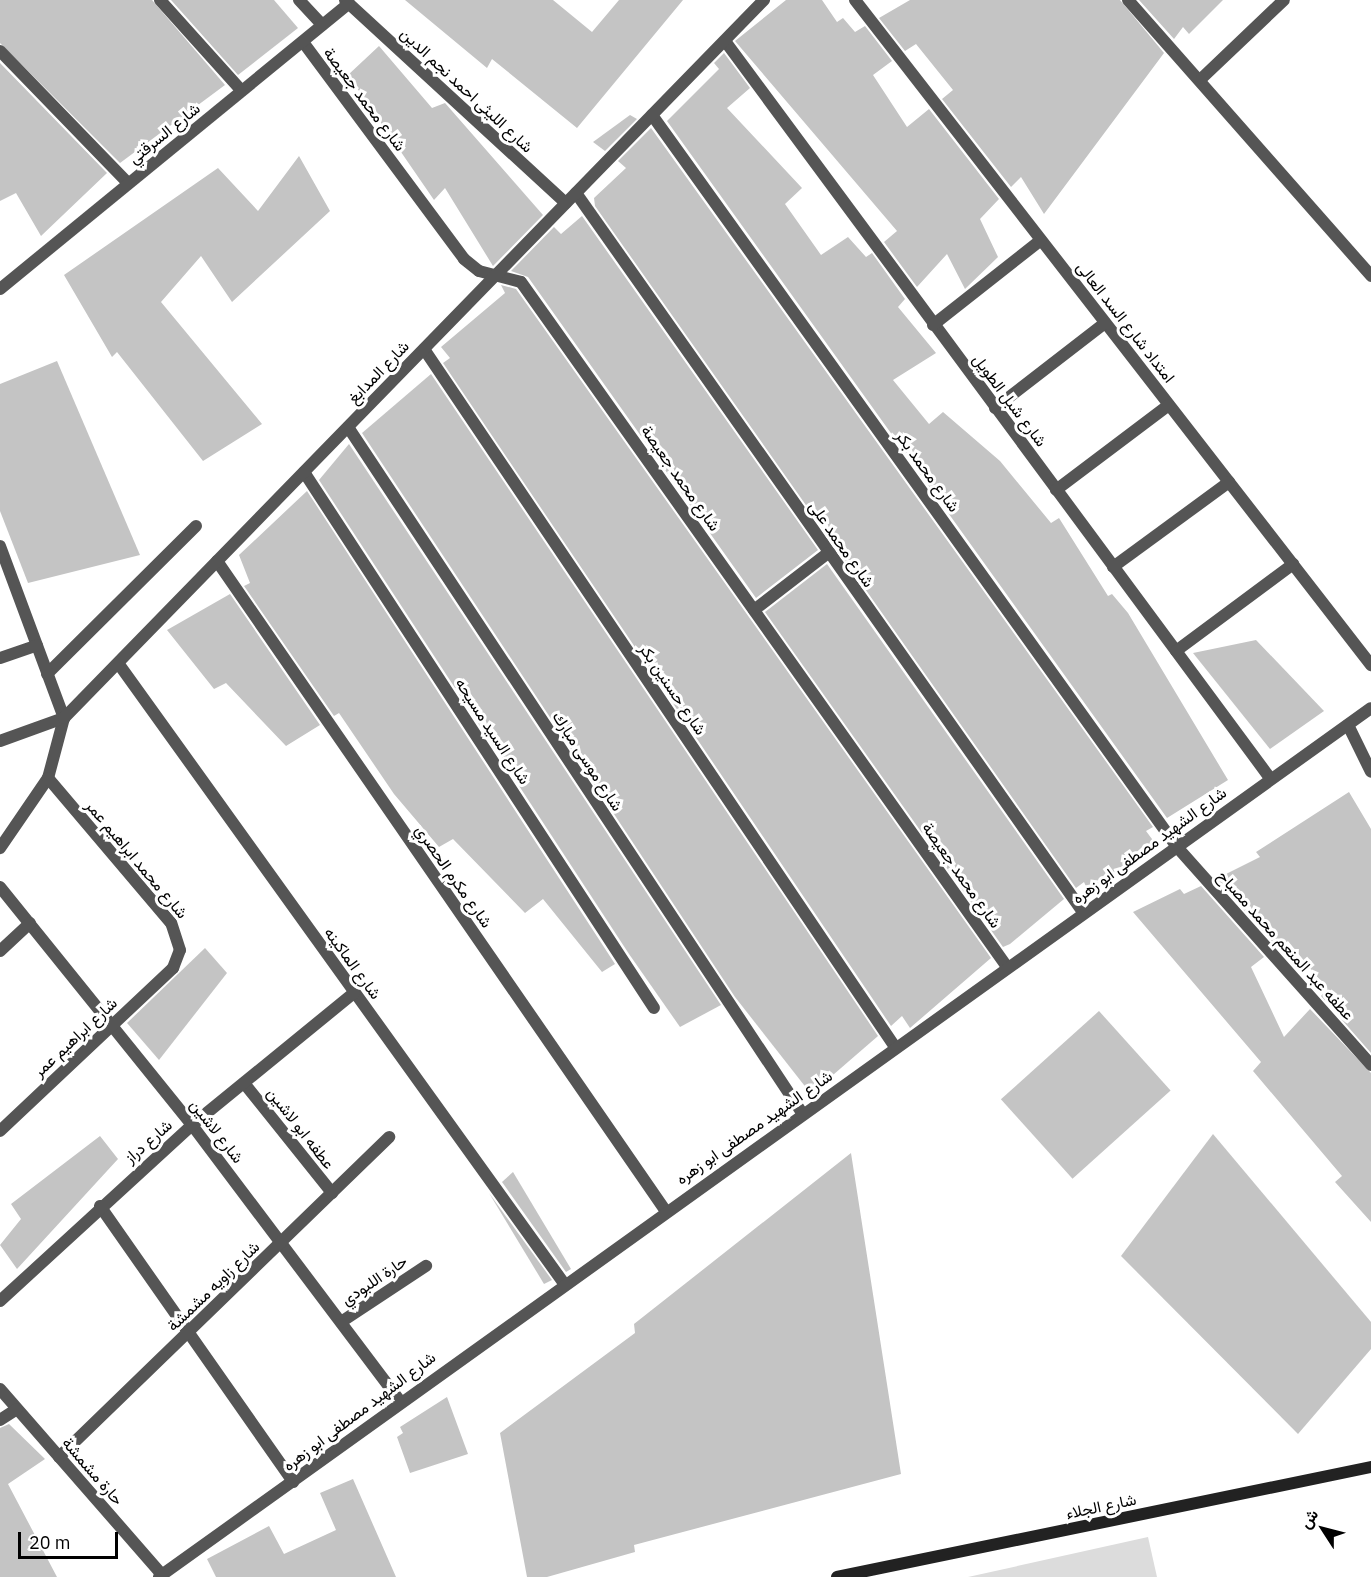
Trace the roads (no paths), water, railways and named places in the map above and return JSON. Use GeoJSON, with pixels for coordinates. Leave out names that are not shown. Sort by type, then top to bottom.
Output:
{"type":"FeatureCollection","features":[{"type":"Feature","properties":{"kind":"main road","name":"شارع الجلاء"},"geometry":{"type":"LineString","coordinates":[[837,1577],[1371,1467]]}},
{"type":"Feature","properties":{"kind":"street"},"geometry":{"type":"LineString","coordinates":[[160,0],[242,91]]}},
{"type":"Feature","properties":{"kind":"street"},"geometry":{"type":"LineString","coordinates":[[299,0],[322,25]]}},
{"type":"Feature","properties":{"kind":"street","name":"شارع المدابغ"},"geometry":{"type":"LineString","coordinates":[[0,741],[64,718],[764,0]]}},
{"type":"Feature","properties":{"kind":"street","name":"امتداد شارع السد العالى"},"geometry":{"type":"LineString","coordinates":[[855,0],[1371,665]]}},
{"type":"Feature","properties":{"kind":"street"},"geometry":{"type":"LineString","coordinates":[[1128,0],[1202,78],[1371,276]]}},
{"type":"Feature","properties":{"kind":"street"},"geometry":{"type":"LineString","coordinates":[[1202,78],[1284,0]]}},
{"type":"Feature","properties":{"kind":"street","name":"شارع السرقتي"},"geometry":{"type":"LineString","coordinates":[[0,289],[303,42],[347,2]]}},
{"type":"Feature","properties":{"kind":"street","name":"شارع الليثى احمد نجم الدين"},"geometry":{"type":"LineString","coordinates":[[347,2],[566,203]]}},
{"type":"Feature","properties":{"kind":"street","name":"شارع شبل الطويل"},"geometry":{"type":"LineString","coordinates":[[724,40],[1270,778]]}},
{"type":"Feature","properties":{"kind":"street","name":"شارع محمد جعيصة"},"geometry":{"type":"LineString","coordinates":[[303,42],[464,259],[495,276],[521,282],[1007,967]]}},
{"type":"Feature","properties":{"kind":"street"},"geometry":{"type":"LineString","coordinates":[[0,51],[128,183]]}},
{"type":"Feature","properties":{"kind":"street","name":"شارع محمد بكر"},"geometry":{"type":"LineString","coordinates":[[652,115],[1177,847]]}},
{"type":"Feature","properties":{"kind":"street","name":"شارع محمد على"},"geometry":{"type":"LineString","coordinates":[[576,194],[1083,912]]}},
{"type":"Feature","properties":{"kind":"street"},"geometry":{"type":"LineString","coordinates":[[933,325],[1041,240]]}},
{"type":"Feature","properties":{"kind":"street"},"geometry":{"type":"LineString","coordinates":[[995,408],[1106,323]]}},
{"type":"Feature","properties":{"kind":"street","name":"شارع حسنين بكر"},"geometry":{"type":"LineString","coordinates":[[424,349],[895,1047]]}},
{"type":"Feature","properties":{"kind":"street"},"geometry":{"type":"LineString","coordinates":[[1056,490],[1169,405]]}},
{"type":"Feature","properties":{"kind":"street","name":"شارع موسى مبارك"},"geometry":{"type":"LineString","coordinates":[[348,427],[802,1113]]}},
{"type":"Feature","properties":{"kind":"street","name":"شارع السيد مسيحه"},"geometry":{"type":"LineString","coordinates":[[304,472],[654,1008]]}},
{"type":"Feature","properties":{"kind":"street"},"geometry":{"type":"LineString","coordinates":[[1113,567],[1229,482]]}},
{"type":"Feature","properties":{"kind":"street"},"geometry":{"type":"LineString","coordinates":[[47,674],[196,525]]}},
{"type":"Feature","properties":{"kind":"street"},"geometry":{"type":"LineString","coordinates":[[0,546],[64,718],[48,778],[0,848]]}},
{"type":"Feature","properties":{"kind":"street"},"geometry":{"type":"LineString","coordinates":[[754,610],[828,553]]}},
{"type":"Feature","properties":{"kind":"street","name":"شارع مكرم الحصري"},"geometry":{"type":"LineString","coordinates":[[217,561],[665,1210]]}},
{"type":"Feature","properties":{"kind":"street"},"geometry":{"type":"LineString","coordinates":[[1176,651],[1293,564]]}},
{"type":"Feature","properties":{"kind":"street"},"geometry":{"type":"LineString","coordinates":[[0,658],[37,645]]}},
{"type":"Feature","properties":{"kind":"street","name":"شارع الماكينه"},"geometry":{"type":"LineString","coordinates":[[118,663],[563,1282]]}},
{"type":"Feature","properties":{"kind":"street","name":"شارع الشهيد مصطفى ابو زهره"},"geometry":{"type":"LineString","coordinates":[[160,1576],[293,1482],[399,1401],[563,1282],[1371,708]]}},
{"type":"Feature","properties":{"kind":"street"},"geometry":{"type":"LineString","coordinates":[[1348,725],[1371,771]]}},
{"type":"Feature","properties":{"kind":"street","name":"شارع محمد ابراهيم عمر"},"geometry":{"type":"LineString","coordinates":[[48,778],[177,931],[180,950],[173,968]]}},
{"type":"Feature","properties":{"kind":"street","name":"عطفه عبد المنعم محمد مصباح"},"geometry":{"type":"LineString","coordinates":[[1177,847],[1371,1065]]}},
{"type":"Feature","properties":{"kind":"street","name":"شارع لاشين"},"geometry":{"type":"LineString","coordinates":[[0,887],[192,1125],[399,1401]]}},
{"type":"Feature","properties":{"kind":"street"},"geometry":{"type":"LineString","coordinates":[[0,951],[30,923]]}},
{"type":"Feature","properties":{"kind":"street","name":"شارع ابراهيم عمر"},"geometry":{"type":"LineString","coordinates":[[0,1131],[173,968]]}},
{"type":"Feature","properties":{"kind":"street","name":"شارع دراز"},"geometry":{"type":"LineString","coordinates":[[0,1301],[100,1206],[192,1125],[354,993]]}},
{"type":"Feature","properties":{"kind":"street","name":"عطفه ابو لاشين"},"geometry":{"type":"LineString","coordinates":[[244,1083],[332,1193]]}},
{"type":"Feature","properties":{"kind":"street","name":"شارع زاويه مشمشة"},"geometry":{"type":"LineString","coordinates":[[59,1457],[389,1137]]}},
{"type":"Feature","properties":{"kind":"street"},"geometry":{"type":"LineString","coordinates":[[100,1206],[293,1482]]}},
{"type":"Feature","properties":{"kind":"street","name":"حارة اللبودي"},"geometry":{"type":"LineString","coordinates":[[340,1322],[426,1266]]}},
{"type":"Feature","properties":{"kind":"street","name":"حارة مشمشة"},"geometry":{"type":"LineString","coordinates":[[0,1389],[160,1576]]}},
{"type":"Feature","properties":{"kind":"street"},"geometry":{"type":"LineString","coordinates":[[0,1420],[17,1409]]}}]}
